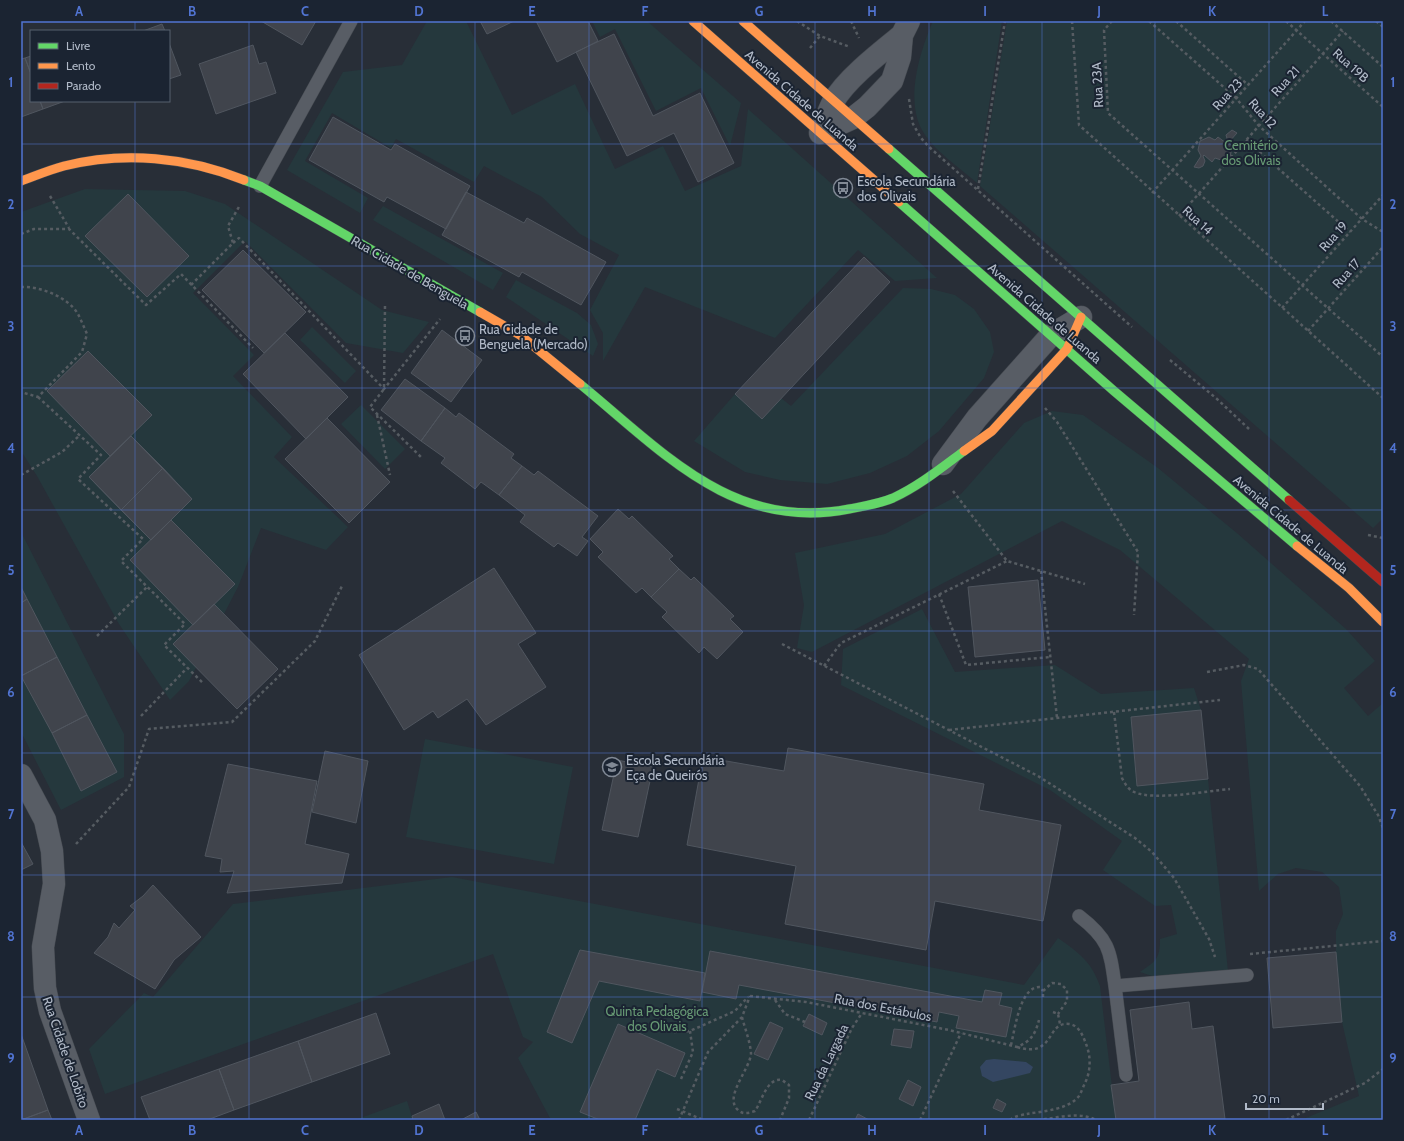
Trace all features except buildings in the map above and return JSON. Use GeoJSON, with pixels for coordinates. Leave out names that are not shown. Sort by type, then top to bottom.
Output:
{"type":"FeatureCollection","features":[{"type":"Feature","properties":{"kind":"main road","name":"Avenida Cidade de Luanda"},"geometry":{"type":"LineString","coordinates":[[693,21],[1242,501],[1349,588],[1383,622]]}},
{"type":"Feature","properties":{"kind":"main road","name":"Avenida Cidade de Luanda"},"geometry":{"type":"LineString","coordinates":[[743,21],[1383,582]]}},
{"type":"Feature","properties":{"kind":"main road","name":"Rua Cidade de Benguela"},"geometry":{"type":"LineString","coordinates":[[21,181],[64,166],[89,161],[138,158],[188,163],[231,175],[260,186],[520,335],[689,473],[712,487],[735,498],[761,507],[780,511],[814,514],[866,506],[892,498],[916,486],[938,471]]}},
{"type":"Feature","properties":{"kind":"street"},"geometry":{"type":"LineString","coordinates":[[820,133],[834,101],[872,59],[905,28]]}},
{"type":"Feature","properties":{"kind":"street"},"geometry":{"type":"LineString","coordinates":[[820,133],[853,118],[867,107],[892,81],[900,57],[905,28]]}},
{"type":"Feature","properties":{"kind":"street","name":"Rua Cidade de Benguela"},"geometry":{"type":"LineString","coordinates":[[938,471],[977,418],[1059,342],[1081,317]]}},
{"type":"Feature","properties":{"kind":"street","name":"Rua Cidade de Lobito"},"geometry":{"type":"LineString","coordinates":[[21,775],[45,820],[54,868],[53,889],[43,947],[45,988],[50,1011],[89,1120]]}},
{"type":"Feature","properties":{"kind":"lane"},"geometry":{"type":"LineString","coordinates":[[260,186],[351,21]]}},
{"type":"Feature","properties":{"kind":"lane"},"geometry":{"type":"LineString","coordinates":[[1079,916],[1103,938],[1109,950],[1126,1075]]}},
{"type":"Feature","properties":{"kind":"lane"},"geometry":{"type":"LineString","coordinates":[[1115,986],[1247,975]]}},
{"type":"Feature","properties":{"kind":"path"},"geometry":{"type":"LineString","coordinates":[[797,21],[820,36],[867,54],[872,59]]}},
{"type":"Feature","properties":{"kind":"path"},"geometry":{"type":"LineString","coordinates":[[978,189],[1005,21]]}},
{"type":"Feature","properties":{"kind":"path","name":"Rua 14"},"geometry":{"type":"LineString","coordinates":[[1072,21],[1079,125],[1152,193],[1383,398]]}},
{"type":"Feature","properties":{"kind":"path","name":"Rua 23A"},"geometry":{"type":"LineString","coordinates":[[1112,21],[1104,30],[1108,113],[1198,194]]}},
{"type":"Feature","properties":{"kind":"path","name":"Rua 12"},"geometry":{"type":"LineString","coordinates":[[1149,21],[1236,98],[1259,126],[1362,219],[1383,232]]}},
{"type":"Feature","properties":{"kind":"path"},"geometry":{"type":"LineString","coordinates":[[1176,21],[1248,85]]}},
{"type":"Feature","properties":{"kind":"path","name":"Rua 19B"},"geometry":{"type":"LineString","coordinates":[[1286,21],[1383,107]]}},
{"type":"Feature","properties":{"kind":"path","name":"Rua 23"},"geometry":{"type":"LineString","coordinates":[[1152,193],[1305,21]]}},
{"type":"Feature","properties":{"kind":"path"},"geometry":{"type":"LineString","coordinates":[[1331,21],[1383,67]]}},
{"type":"Feature","properties":{"kind":"path"},"geometry":{"type":"LineString","coordinates":[[1376,21],[1383,27]]}},
{"type":"Feature","properties":{"kind":"path","name":"Rua 21"},"geometry":{"type":"LineString","coordinates":[[1179,216],[1343,31]]}},
{"type":"Feature","properties":{"kind":"path"},"geometry":{"type":"LineString","coordinates":[[892,81],[910,100],[914,124],[921,138],[1137,332]]}},
{"type":"Feature","properties":{"kind":"path"},"geometry":{"type":"LineString","coordinates":[[1246,140],[1350,232]]}},
{"type":"Feature","properties":{"kind":"path","name":"Rua 14"},"geometry":{"type":"LineString","coordinates":[[1198,194],[1383,358]]}},
{"type":"Feature","properties":{"kind":"path"},"geometry":{"type":"LineString","coordinates":[[49,195],[69,228],[146,305],[181,274],[253,348]]}},
{"type":"Feature","properties":{"kind":"path","name":"Rua 19"},"geometry":{"type":"LineString","coordinates":[[1282,308],[1383,195]]}},
{"type":"Feature","properties":{"kind":"path"},"geometry":{"type":"LineString","coordinates":[[232,243],[228,226],[240,205]]}},
{"type":"Feature","properties":{"kind":"path"},"geometry":{"type":"LineString","coordinates":[[21,234],[34,229],[69,228]]}},
{"type":"Feature","properties":{"kind":"path"},"geometry":{"type":"LineString","coordinates":[[191,285],[232,243],[239,238],[384,389]]}},
{"type":"Feature","properties":{"kind":"path","name":"Rua 17"},"geometry":{"type":"LineString","coordinates":[[1308,331],[1383,247]]}},
{"type":"Feature","properties":{"kind":"path"},"geometry":{"type":"LineString","coordinates":[[21,287],[28,286],[59,296],[77,313],[87,334],[82,352],[38,397]]}},
{"type":"Feature","properties":{"kind":"path"},"geometry":{"type":"LineString","coordinates":[[384,389],[385,306]]}},
{"type":"Feature","properties":{"kind":"path"},"geometry":{"type":"LineString","coordinates":[[422,458],[370,407],[440,319]]}},
{"type":"Feature","properties":{"kind":"path"},"geometry":{"type":"LineString","coordinates":[[21,392],[38,397],[101,455],[78,479],[143,539],[121,561],[185,624],[164,645],[204,684]]}},
{"type":"Feature","properties":{"kind":"path"},"geometry":{"type":"LineString","coordinates":[[1045,407],[1057,422],[1138,552],[1134,616]]}},
{"type":"Feature","properties":{"kind":"path"},"geometry":{"type":"LineString","coordinates":[[377,414],[390,475]]}},
{"type":"Feature","properties":{"kind":"path"},"geometry":{"type":"LineString","coordinates":[[21,475],[62,452],[80,435]]}},
{"type":"Feature","properties":{"kind":"path"},"geometry":{"type":"LineString","coordinates":[[953,491],[1007,561],[1085,584]]}},
{"type":"Feature","properties":{"kind":"path"},"geometry":{"type":"LineString","coordinates":[[824,666],[841,643],[1007,561]]}},
{"type":"Feature","properties":{"kind":"path"},"geometry":{"type":"LineString","coordinates":[[1040,571],[1057,718]]}},
{"type":"Feature","properties":{"kind":"path"},"geometry":{"type":"LineString","coordinates":[[54,868],[129,787],[149,729],[232,722],[315,641],[342,586]]}},
{"type":"Feature","properties":{"kind":"path"},"geometry":{"type":"LineString","coordinates":[[98,636],[147,587]]}},
{"type":"Feature","properties":{"kind":"path"},"geometry":{"type":"LineString","coordinates":[[939,594],[966,665],[1050,657]]}},
{"type":"Feature","properties":{"kind":"path"},"geometry":{"type":"LineString","coordinates":[[782,644],[1038,776],[1134,838],[1152,852],[1164,864],[1185,894],[1209,939],[1221,978]]}},
{"type":"Feature","properties":{"kind":"path"},"geometry":{"type":"LineString","coordinates":[[1207,672],[1244,665],[1258,669],[1360,786],[1378,815],[1383,828]]}},
{"type":"Feature","properties":{"kind":"path"},"geometry":{"type":"LineString","coordinates":[[141,716],[187,668]]}},
{"type":"Feature","properties":{"kind":"path"},"geometry":{"type":"LineString","coordinates":[[949,730],[1220,700]]}},
{"type":"Feature","properties":{"kind":"path"},"geometry":{"type":"LineString","coordinates":[[1114,712],[1122,778],[1126,786],[1134,792],[1151,795],[1165,795],[1230,788]]}},
{"type":"Feature","properties":{"kind":"path"},"geometry":{"type":"LineString","coordinates":[[1378,815],[1383,818]]}},
{"type":"Feature","properties":{"kind":"path"},"geometry":{"type":"LineString","coordinates":[[1246,955],[1383,941]]}},
{"type":"Feature","properties":{"kind":"path"},"geometry":{"type":"LineString","coordinates":[[1010,1120],[1026,1114],[1063,1107],[1078,1097],[1089,1074],[1089,1051],[1078,1028],[1070,1024],[1060,1024],[1058,1014],[1067,1001],[1067,990],[1062,984],[1052,983],[1043,991]]}},
{"type":"Feature","properties":{"kind":"path"},"geometry":{"type":"LineString","coordinates":[[1011,1045],[1023,1000],[1027,993],[1033,987],[1040,987],[1043,991],[1043,997]]}},
{"type":"Feature","properties":{"kind":"path"},"geometry":{"type":"LineString","coordinates":[[679,1120],[708,1052],[742,1017],[750,996]]}},
{"type":"Feature","properties":{"kind":"path"},"geometry":{"type":"LineString","coordinates":[[674,1032],[690,1031],[735,1011],[750,996]]}},
{"type":"Feature","properties":{"kind":"path","name":"Rua dos Estábulos"},"geometry":{"type":"LineString","coordinates":[[750,996],[806,1002],[961,1033],[1025,1049],[1037,1049],[1048,1041],[1054,1030],[1060,1024]]}},
{"type":"Feature","properties":{"kind":"path"},"geometry":{"type":"LineString","coordinates":[[775,999],[785,1014],[806,1022]]}},
{"type":"Feature","properties":{"kind":"path"},"geometry":{"type":"LineString","coordinates":[[1053,1012],[1058,1014]]}},
{"type":"Feature","properties":{"kind":"path","name":"Rua da Largada"},"geometry":{"type":"LineString","coordinates":[[809,1120],[852,1028],[862,1013]]}},
{"type":"Feature","properties":{"kind":"path"},"geometry":{"type":"LineString","coordinates":[[742,1017],[751,1055],[735,1090],[733,1101],[735,1108],[740,1112],[748,1114],[755,1111],[768,1086],[773,1081],[782,1080],[789,1085],[790,1091],[789,1098],[780,1120]]}},
{"type":"Feature","properties":{"kind":"path"},"geometry":{"type":"LineString","coordinates":[[1016,1047],[1032,1039],[1039,1020]]}},
{"type":"Feature","properties":{"kind":"path"},"geometry":{"type":"LineString","coordinates":[[681,1079],[693,1052],[690,1031]]}},
{"type":"Feature","properties":{"kind":"path"},"geometry":{"type":"LineString","coordinates":[[920,1120],[961,1033]]}},
{"type":"Feature","properties":{"kind":"path"},"geometry":{"type":"LineString","coordinates":[[1286,1120],[1365,1083],[1383,1069]]}},
{"type":"Feature","properties":{"kind":"path"},"geometry":{"type":"LineString","coordinates":[[677,1109],[700,1119]]}},
{"type":"Feature","properties":{"kind":"path"},"geometry":{"type":"LineString","coordinates":[[1038,1120],[1073,1116],[1089,1116],[1096,1120]]}},
{"type":"Feature","properties":{"kind":"green space"},"geometry":{"type":"Polygon","coordinates":[[[427,21],[466,21],[512,115],[575,84],[615,169],[663,146],[685,191],[741,166],[748,109],[937,278],[895,281],[858,250],[775,338],[645,287],[603,361],[603,333],[590,310],[619,255],[580,234],[542,197],[484,166],[474,182],[396,139],[391,148],[332,113],[305,161],[368,198],[360,213],[287,170],[343,72],[402,65],[427,21]]]}},
{"type":"Feature","properties":{"kind":"green space"},"geometry":{"type":"Polygon","coordinates":[[[592,21],[647,21],[741,103],[730,146],[701,88],[656,111],[615,29],[600,37],[592,21]]]}},
{"type":"Feature","properties":{"kind":"green space"},"geometry":{"type":"Polygon","coordinates":[[[933,21],[1002,21],[977,183],[933,145],[922,130],[917,118],[915,104],[916,75],[923,46],[933,21]]]}},
{"type":"Feature","properties":{"kind":"green space","name":"Cemitério dos Olivais"},"geometry":{"type":"Polygon","coordinates":[[[1007,21],[1383,21],[1383,518],[1373,528],[980,186],[1007,21]]]}},
{"type":"Feature","properties":{"kind":"green space"},"geometry":{"type":"Polygon","coordinates":[[[85,189],[185,191],[225,204],[382,310],[429,322],[403,353],[346,343],[245,241],[193,293],[254,355],[233,376],[292,437],[274,457],[348,527],[326,550],[261,528],[238,587],[189,681],[170,700],[119,624],[37,476],[21,451],[21,212],[85,189]]]}},
{"type":"Feature","properties":{"kind":"green space"},"geometry":{"type":"Polygon","coordinates":[[[383,206],[503,273],[493,290],[373,220],[383,206]]]}},
{"type":"Feature","properties":{"kind":"green space"},"geometry":{"type":"Polygon","coordinates":[[[516,280],[577,313],[591,325],[598,344],[593,356],[506,297],[516,280]]]}},
{"type":"Feature","properties":{"kind":"green space"},"geometry":{"type":"Polygon","coordinates":[[[903,288],[931,289],[955,295],[974,309],[990,332],[994,352],[984,378],[939,431],[907,456],[870,473],[827,484],[780,480],[745,472],[694,441],[735,394],[762,419],[781,398],[791,406],[903,288]]]}},
{"type":"Feature","properties":{"kind":"green space"},"geometry":{"type":"Polygon","coordinates":[[[312,327],[356,371],[345,383],[300,340],[312,327]]]}},
{"type":"Feature","properties":{"kind":"green space"},"geometry":{"type":"Polygon","coordinates":[[[361,405],[405,449],[385,469],[341,424],[361,405]]]}},
{"type":"Feature","properties":{"kind":"green space"},"geometry":{"type":"Polygon","coordinates":[[[1052,411],[1083,415],[1158,468],[1238,534],[1346,629],[1375,661],[1344,688],[1368,716],[1383,703],[1383,1120],[1301,1120],[1359,1096],[1342,1022],[1336,952],[1336,931],[1343,914],[1339,887],[1322,872],[1296,868],[1278,874],[1259,891],[1241,681],[1249,659],[1120,550],[1062,521],[812,652],[797,648],[804,605],[795,553],[885,534],[961,494],[1024,423],[1052,411]]]}},
{"type":"Feature","properties":{"kind":"green space"},"geometry":{"type":"Polygon","coordinates":[[[21,532],[124,734],[124,777],[61,810],[21,732],[21,532]]]}},
{"type":"Feature","properties":{"kind":"green space"},"geometry":{"type":"Polygon","coordinates":[[[922,609],[955,672],[1055,665],[1101,694],[1194,688],[1201,710],[1131,717],[1137,786],[1208,779],[1228,971],[1152,976],[1140,972],[1156,959],[1159,951],[1160,939],[1177,934],[1171,905],[1155,906],[1103,870],[1122,841],[1050,790],[841,685],[843,649],[922,609]]]}},
{"type":"Feature","properties":{"kind":"green space"},"geometry":{"type":"Polygon","coordinates":[[[425,739],[573,767],[554,864],[406,837],[425,739]]]}},
{"type":"Feature","properties":{"kind":"green space","name":"Quinta Pedagógica dos Olivais"},"geometry":{"type":"Polygon","coordinates":[[[452,877],[1024,985],[1058,938],[1084,958],[1093,970],[1100,986],[1116,1120],[551,1120],[518,1058],[533,1042],[523,1037],[493,954],[105,1094],[89,1049],[144,993],[153,997],[233,904],[452,877]]]}},
{"type":"Feature","properties":{"kind":"green space"},"geometry":{"type":"Polygon","coordinates":[[[407,1101],[413,1120],[355,1120],[407,1101]]]}},
{"type":"Feature","properties":{"kind":"water"},"geometry":{"type":"Polygon","coordinates":[[[994,1059],[1026,1062],[1033,1067],[1030,1073],[993,1082],[982,1076],[980,1067],[986,1060],[994,1059]]]}},
{"type":"Feature","properties":{"kind":"traffic: fast"},"geometry":{"type":"LineString","coordinates":[[889,149],[1289,500]]}},
{"type":"Feature","properties":{"kind":"traffic: fast"},"geometry":{"type":"LineString","coordinates":[[244,180],[260,186],[480,312]]}},
{"type":"Feature","properties":{"kind":"traffic: fast"},"geometry":{"type":"LineString","coordinates":[[899,202],[1114,391],[1297,546]]}},
{"type":"Feature","properties":{"kind":"traffic: fast"},"geometry":{"type":"LineString","coordinates":[[580,384],[640,435],[671,459],[702,480],[735,497],[770,509],[808,513],[849,509],[882,502],[912,488],[964,451]]}},
{"type":"Feature","properties":{"kind":"traffic: slow"},"geometry":{"type":"LineString","coordinates":[[693,21],[899,202]]}},
{"type":"Feature","properties":{"kind":"traffic: slow"},"geometry":{"type":"LineString","coordinates":[[743,21],[889,149]]}},
{"type":"Feature","properties":{"kind":"traffic: slow"},"geometry":{"type":"LineString","coordinates":[[21,181],[47,171],[87,161],[132,158],[155,159],[200,166],[244,180]]}},
{"type":"Feature","properties":{"kind":"traffic: slow"},"geometry":{"type":"LineString","coordinates":[[480,312],[520,335],[580,384]]}},
{"type":"Feature","properties":{"kind":"traffic: slow"},"geometry":{"type":"LineString","coordinates":[[964,451],[992,431],[1067,349],[1081,317]]}},
{"type":"Feature","properties":{"kind":"traffic: slow"},"geometry":{"type":"LineString","coordinates":[[1297,546],[1349,588],[1383,622]]}},
{"type":"Feature","properties":{"kind":"traffic: jam"},"geometry":{"type":"LineString","coordinates":[[1289,500],[1383,582]]}},
{"type":"Feature","properties":{"kind":"place","name":"Escola Secundária dos Olivais"},"geometry":{"type":"Point","coordinates":[843,188]}},
{"type":"Feature","properties":{"kind":"place","name":"Rua Cidade de Benguela (Mercado)"},"geometry":{"type":"Point","coordinates":[465,336]}},
{"type":"Feature","properties":{"kind":"place","name":"Escola Secundária Eça de Queirós"},"geometry":{"type":"Point","coordinates":[612,767]}}]}
